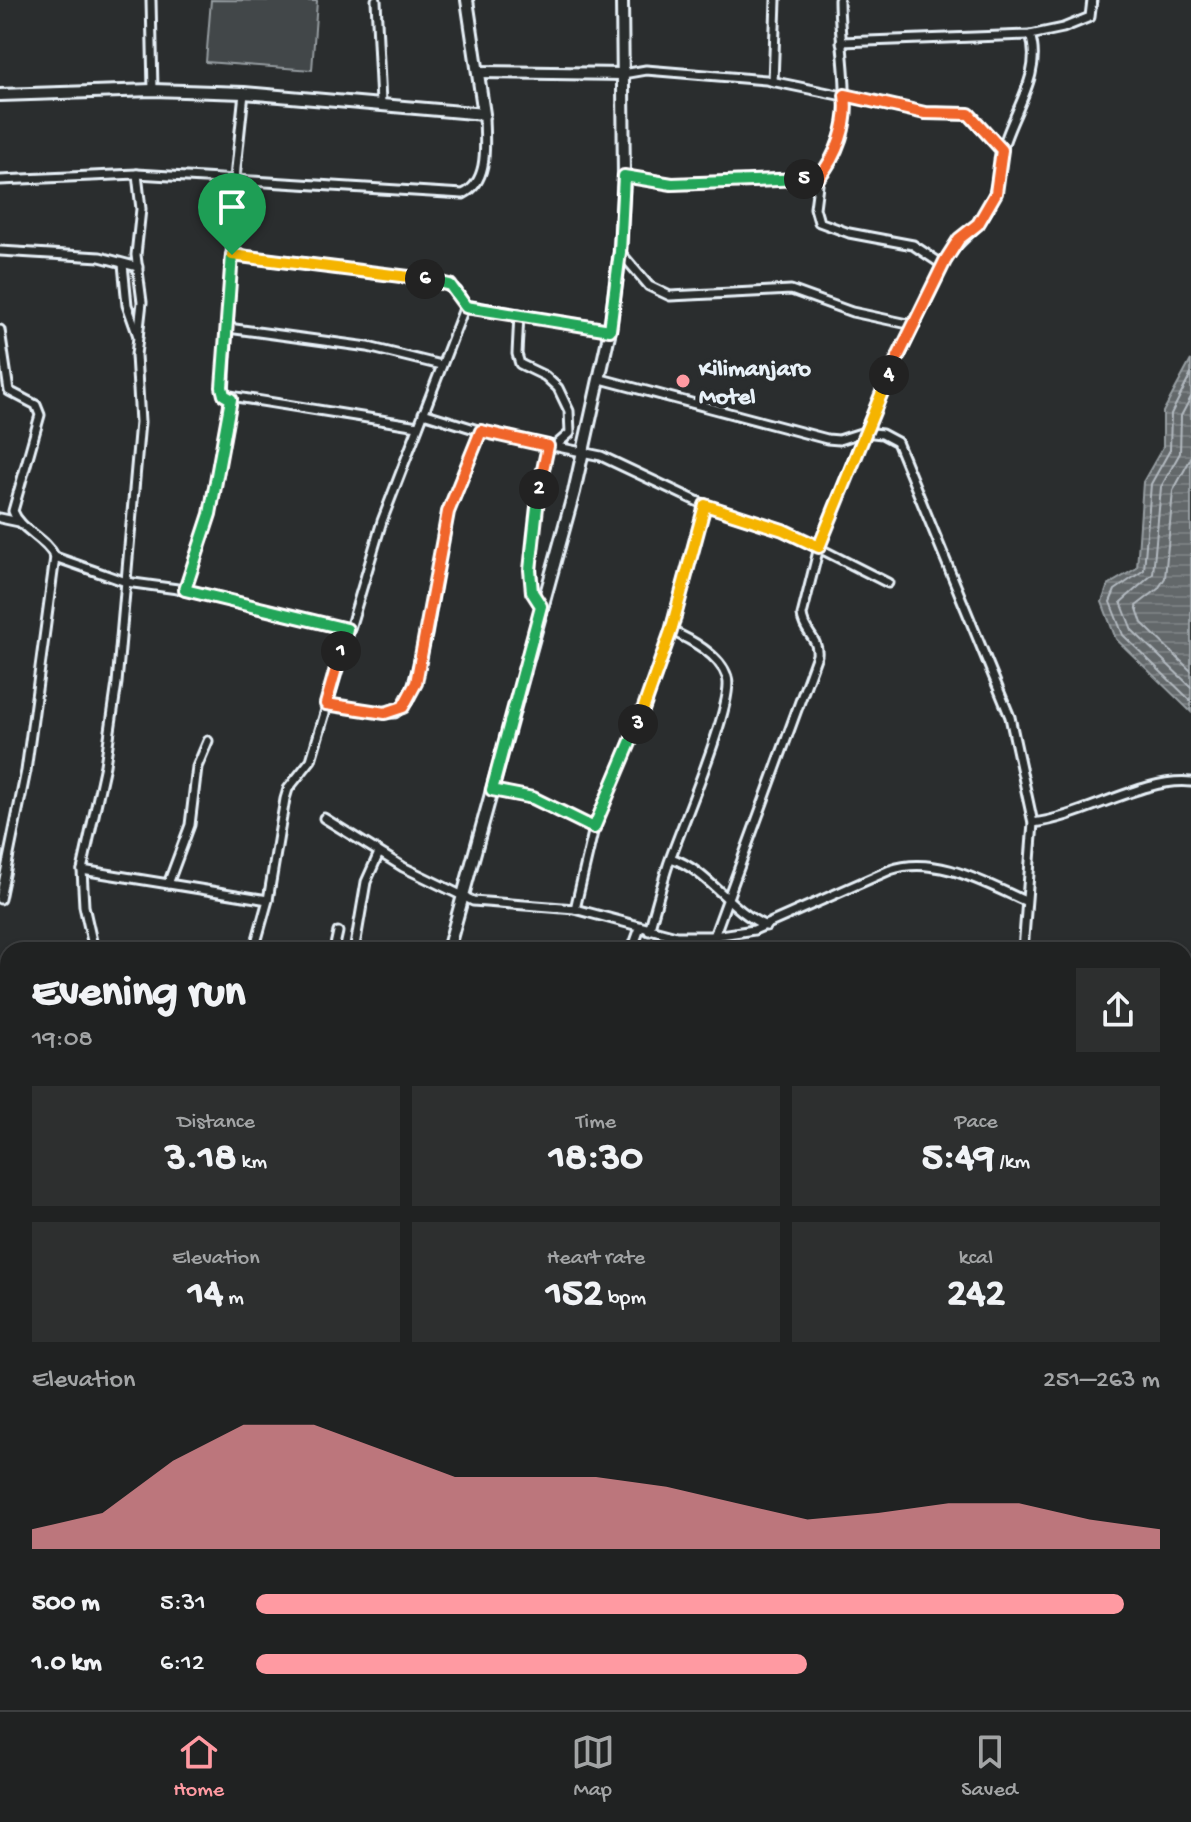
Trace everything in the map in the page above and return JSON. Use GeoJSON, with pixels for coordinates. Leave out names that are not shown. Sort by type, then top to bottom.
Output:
{"type":"FeatureCollection","features":[{"type":"Feature","properties":{"kind":"street"},"geometry":{"type":"LineString","coordinates":[[151,0],[153,90]]}},
{"type":"Feature","properties":{"kind":"street"},"geometry":{"type":"LineString","coordinates":[[376,0],[381,103]]}},
{"type":"Feature","properties":{"kind":"street"},"geometry":{"type":"LineString","coordinates":[[0,180],[137,174],[463,194],[473,188],[482,172],[484,114],[467,0]]}},
{"type":"Feature","properties":{"kind":"street"},"geometry":{"type":"LineString","coordinates":[[450,942],[585,452],[610,330],[620,252],[624,176],[622,0]]}},
{"type":"Feature","properties":{"kind":"street"},"geometry":{"type":"LineString","coordinates":[[773,82],[776,0]]}},
{"type":"Feature","properties":{"kind":"street"},"geometry":{"type":"LineString","coordinates":[[839,0],[845,95],[842,134],[830,162],[819,177],[815,208],[819,222],[849,233],[913,245],[943,265]]}},
{"type":"Feature","properties":{"kind":"street"},"geometry":{"type":"LineString","coordinates":[[841,42],[1030,35],[1087,19],[1092,0]]}},
{"type":"Feature","properties":{"kind":"street"},"geometry":{"type":"LineString","coordinates":[[712,942],[817,655],[817,642],[804,626],[802,615],[819,547],[864,432],[943,265],[959,239],[981,221],[996,193],[1002,150],[1032,66],[1034,46],[1030,35]]}},
{"type":"Feature","properties":{"kind":"street"},"geometry":{"type":"LineString","coordinates":[[479,72],[623,74],[646,70],[773,82],[925,113],[969,114],[1002,150]]}},
{"type":"Feature","properties":{"kind":"street"},"geometry":{"type":"LineString","coordinates":[[0,95],[153,90],[244,93],[484,114]]}},
{"type":"Feature","properties":{"kind":"street"},"geometry":{"type":"LineString","coordinates":[[244,93],[235,178],[222,387],[224,395],[231,399],[418,426]]}},
{"type":"Feature","properties":{"kind":"street"},"geometry":{"type":"LineString","coordinates":[[95,942],[84,906],[82,870],[112,722],[133,537],[140,422],[138,338],[142,302],[138,267],[141,209],[137,174]]}},
{"type":"Feature","properties":{"kind":"street"},"geometry":{"type":"LineString","coordinates":[[624,176],[672,184],[819,177]]}},
{"type":"Feature","properties":{"kind":"street"},"geometry":{"type":"LineString","coordinates":[[0,251],[100,257],[138,267]]}},
{"type":"Feature","properties":{"kind":"street"},"geometry":{"type":"LineString","coordinates":[[620,252],[643,280],[661,294],[684,297],[791,290],[852,312],[913,325]]}},
{"type":"Feature","properties":{"kind":"street"},"geometry":{"type":"LineString","coordinates":[[232,255],[440,281],[457,291],[466,307]]}},
{"type":"Feature","properties":{"kind":"street"},"geometry":{"type":"LineString","coordinates":[[123,264],[127,305],[138,338]]}},
{"type":"Feature","properties":{"kind":"street"},"geometry":{"type":"LineString","coordinates":[[466,307],[610,330]]}},
{"type":"Feature","properties":{"kind":"street"},"geometry":{"type":"LineString","coordinates":[[256,942],[268,900],[288,789],[311,760],[347,629],[382,521],[466,307]]}},
{"type":"Feature","properties":{"kind":"street"},"geometry":{"type":"LineString","coordinates":[[519,314],[517,354],[520,364],[553,381],[569,411],[570,433],[551,447],[539,489],[530,570],[532,592],[541,606]]}},
{"type":"Feature","properties":{"kind":"street"},"geometry":{"type":"LineString","coordinates":[[228,328],[368,347],[441,365]]}},
{"type":"Feature","properties":{"kind":"street"},"geometry":{"type":"LineString","coordinates":[[0,330],[5,390],[36,405],[40,415],[14,501],[13,511],[19,522]]}},
{"type":"Feature","properties":{"kind":"street"},"geometry":{"type":"LineString","coordinates":[[601,379],[827,439],[839,440],[864,432],[882,434],[897,442],[999,686],[1033,823],[1023,942]]}},
{"type":"Feature","properties":{"kind":"street"},"geometry":{"type":"LineString","coordinates":[[185,590],[210,514],[231,399]]}},
{"type":"Feature","properties":{"kind":"street"},"geometry":{"type":"LineString","coordinates":[[423,413],[481,431],[585,452],[619,463],[705,505],[783,530],[888,583]]}},
{"type":"Feature","properties":{"kind":"street"},"geometry":{"type":"LineString","coordinates":[[326,704],[395,713],[408,701],[429,624],[448,512],[481,431]]}},
{"type":"Feature","properties":{"kind":"street"},"geometry":{"type":"LineString","coordinates":[[575,909],[594,828],[646,704],[671,631],[705,505]]}},
{"type":"Feature","properties":{"kind":"street"},"geometry":{"type":"LineString","coordinates":[[0,518],[19,522],[46,541],[55,557],[26,771],[0,899]]}},
{"type":"Feature","properties":{"kind":"street"},"geometry":{"type":"LineString","coordinates":[[55,557],[126,582],[185,590],[347,629]]}},
{"type":"Feature","properties":{"kind":"street"},"geometry":{"type":"LineString","coordinates":[[649,931],[671,858],[707,764],[728,682],[722,669],[698,643],[671,631]]}},
{"type":"Feature","properties":{"kind":"street"},"geometry":{"type":"LineString","coordinates":[[168,884],[190,825],[197,767],[208,741]]}},
{"type":"Feature","properties":{"kind":"street"},"geometry":{"type":"LineString","coordinates":[[1033,823],[1074,814],[1154,785],[1191,782]]}},
{"type":"Feature","properties":{"kind":"street"},"geometry":{"type":"LineString","coordinates":[[492,790],[533,798],[594,828]]}},
{"type":"Feature","properties":{"kind":"street"},"geometry":{"type":"LineString","coordinates":[[324,818],[379,853],[462,897],[481,902],[575,909],[649,931],[714,936],[766,926],[890,870],[912,865],[963,875],[1025,901]]}},
{"type":"Feature","properties":{"kind":"street"},"geometry":{"type":"LineString","coordinates":[[356,942],[366,882],[379,853]]}},
{"type":"Feature","properties":{"kind":"street"},"geometry":{"type":"LineString","coordinates":[[671,858],[692,867],[726,899],[766,926]]}},
{"type":"Feature","properties":{"kind":"street"},"geometry":{"type":"LineString","coordinates":[[82,870],[268,900]]}},
{"type":"Feature","properties":{"kind":"street"},"geometry":{"type":"LineString","coordinates":[[635,942],[640,928]]}},
{"type":"Feature","properties":{"kind":"street"},"geometry":{"type":"LineString","coordinates":[[336,942],[338,932]]}},
{"type":"Feature","properties":{"kind":"shaded area"},"geometry":{"type":"Polygon","coordinates":[[[211,0],[317,1],[312,70],[206,62],[211,0]]]}},
{"type":"Feature","properties":{"kind":"water"},"geometry":{"type":"Polygon","coordinates":[[[1191,360],[1191,712],[1116,639],[1102,602],[1108,585],[1137,568],[1143,482],[1163,447],[1163,412],[1191,360]]]}},
{"type":"Feature","properties":{"kind":"place","name":"Kilimanjaro Motel"},"geometry":{"type":"Point","coordinates":[683,381]}},
{"type":"Feature","properties":{"kind":"route"},"geometry":{"type":"LineString","coordinates":[[845,95],[925,113],[969,114],[1002,150],[996,193],[978,224],[959,239],[945,261],[896,359],[819,547],[768,524],[705,505],[671,631],[646,704],[594,828],[533,798],[492,790],[541,606],[532,592],[530,570],[539,489],[548,446],[481,431],[448,512],[431,614],[413,693],[395,713],[326,704],[347,629],[185,590],[210,514],[231,399],[225,397],[222,387],[232,255],[446,282],[457,291],[466,307],[610,330],[620,252],[624,176],[672,184],[819,177],[830,162],[842,134],[847,105],[845,95]]}}]}
